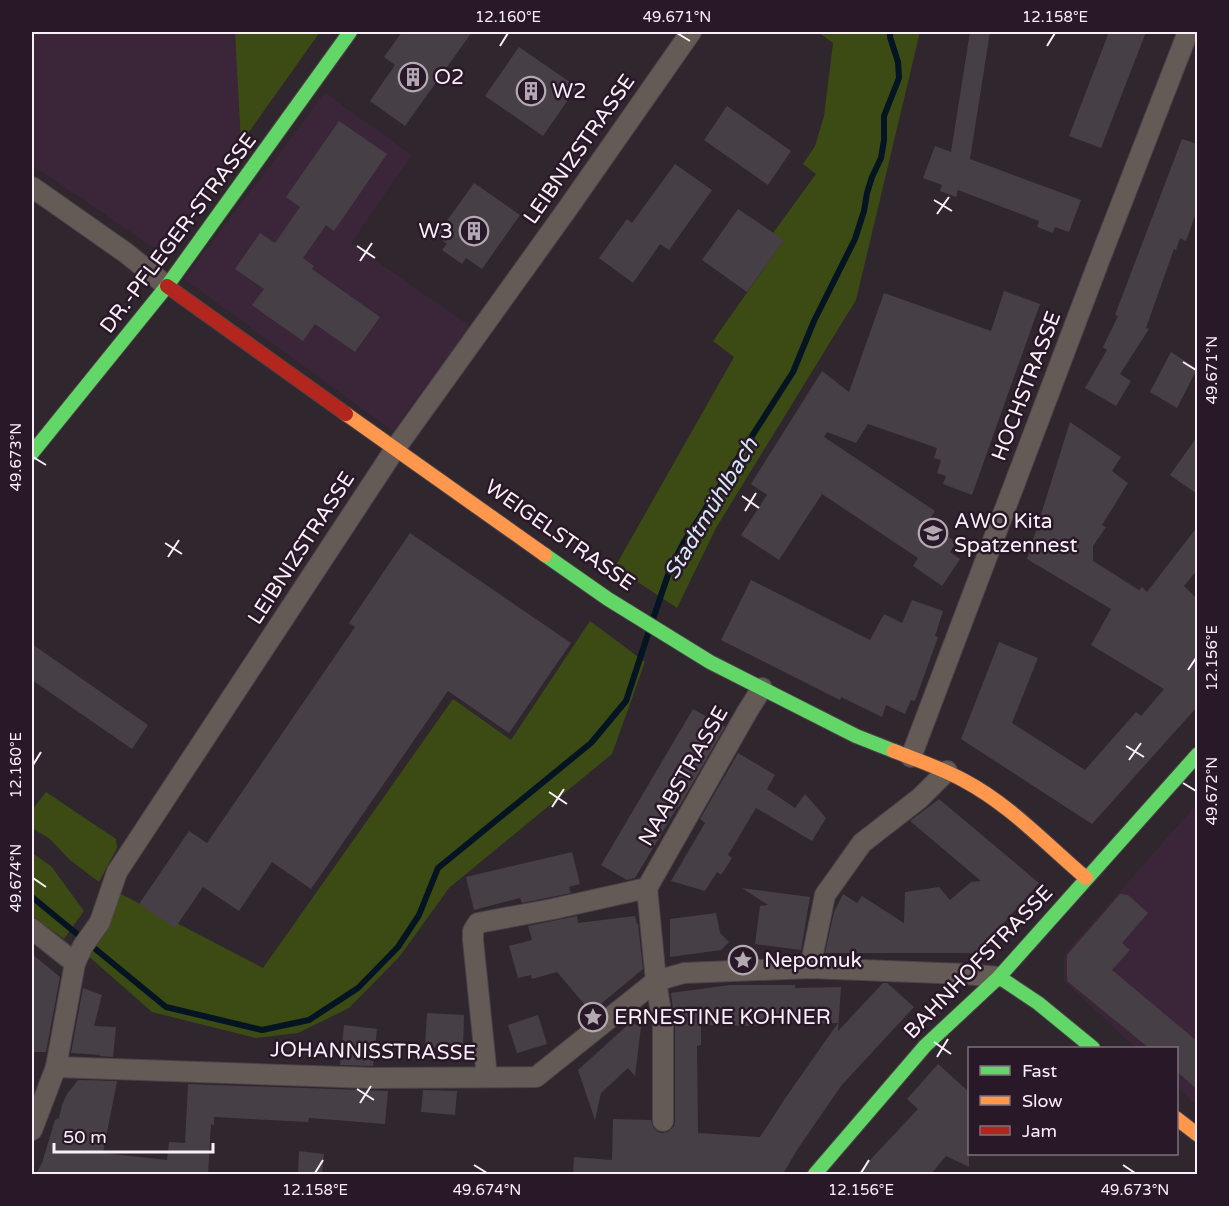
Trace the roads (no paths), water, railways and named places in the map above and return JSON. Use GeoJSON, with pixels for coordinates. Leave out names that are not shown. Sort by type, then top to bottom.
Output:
{"type":"FeatureCollection","features":[{"type":"Feature","properties":{"kind":"street","name":"DR.-PFLEGER-STRASSE"},"geometry":{"type":"LineString","coordinates":[[32,453],[167,286],[350,32]]}},
{"type":"Feature","properties":{"kind":"street","name":"LEIBNIZSTRASSE"},"geometry":{"type":"LineString","coordinates":[[32,1130],[56,1067],[79,954],[100,922],[117,872],[395,449],[574,200],[691,32]]}},
{"type":"Feature","properties":{"kind":"street","name":"HOCHSTRASSE"},"geometry":{"type":"LineString","coordinates":[[911,757],[1188,32]]}},
{"type":"Feature","properties":{"kind":"street","name":"WEIGELSTRASSE"},"geometry":{"type":"LineString","coordinates":[[32,187],[395,449],[620,607],[711,662],[762,688],[859,737],[947,771],[977,788],[1086,878]]}},
{"type":"Feature","properties":{"kind":"street","name":"NAABSTRASSE"},"geometry":{"type":"LineString","coordinates":[[647,888],[762,688]]}},
{"type":"Feature","properties":{"kind":"street","name":"BAHNHOFSTRASSE"},"geometry":{"type":"LineString","coordinates":[[815,1174],[925,1046],[999,977],[1197,754]]}},
{"type":"Feature","properties":{"kind":"street"},"geometry":{"type":"LineString","coordinates":[[810,968],[825,896],[862,843],[920,798],[947,771]]}},
{"type":"Feature","properties":{"kind":"street"},"geometry":{"type":"LineString","coordinates":[[487,1077],[473,940],[473,931],[478,923],[647,888],[663,1026],[663,1121]]}},
{"type":"Feature","properties":{"kind":"street"},"geometry":{"type":"LineString","coordinates":[[32,929],[79,954]]}},
{"type":"Feature","properties":{"kind":"street","name":"JOHANNISSTRASSE"},"geometry":{"type":"LineString","coordinates":[[56,1067],[371,1078],[536,1077],[656,981],[684,973],[810,968],[999,977]]}},
{"type":"Feature","properties":{"kind":"street"},"geometry":{"type":"LineString","coordinates":[[999,977],[1045,1009],[1092,1047]]}},
{"type":"Feature","properties":{"kind":"street"},"geometry":{"type":"LineString","coordinates":[[1178,1120],[1197,1135]]}},
{"type":"Feature","properties":{"kind":"waterway","name":"Stadtmühlbach"},"geometry":{"type":"LineString","coordinates":[[653,619],[670,569],[684,542],[793,372],[814,321],[855,239],[872,177],[881,158],[884,116],[899,78],[898,62],[890,32]]}},
{"type":"Feature","properties":{"kind":"waterway","name":"Stadtmühlbach"},"geometry":{"type":"LineString","coordinates":[[32,897],[166,1007],[262,1030],[309,1020],[358,988],[398,947],[419,915],[438,868],[591,743],[626,701],[648,634]]}},
{"type":"Feature","properties":{"kind":"place","name":"O2"},"geometry":{"type":"Point","coordinates":[413,77]}},
{"type":"Feature","properties":{"kind":"place","name":"W2"},"geometry":{"type":"Point","coordinates":[531,91]}},
{"type":"Feature","properties":{"kind":"place","name":"W3"},"geometry":{"type":"Point","coordinates":[474,231]}},
{"type":"Feature","properties":{"kind":"place","name":"AWO Kita Spatzennest"},"geometry":{"type":"Point","coordinates":[933,533]}},
{"type":"Feature","properties":{"kind":"place","name":"Nepomuk"},"geometry":{"type":"Point","coordinates":[743,960]}},
{"type":"Feature","properties":{"kind":"place","name":"ERNESTINE KOHNER"},"geometry":{"type":"Point","coordinates":[593,1017]}}]}
